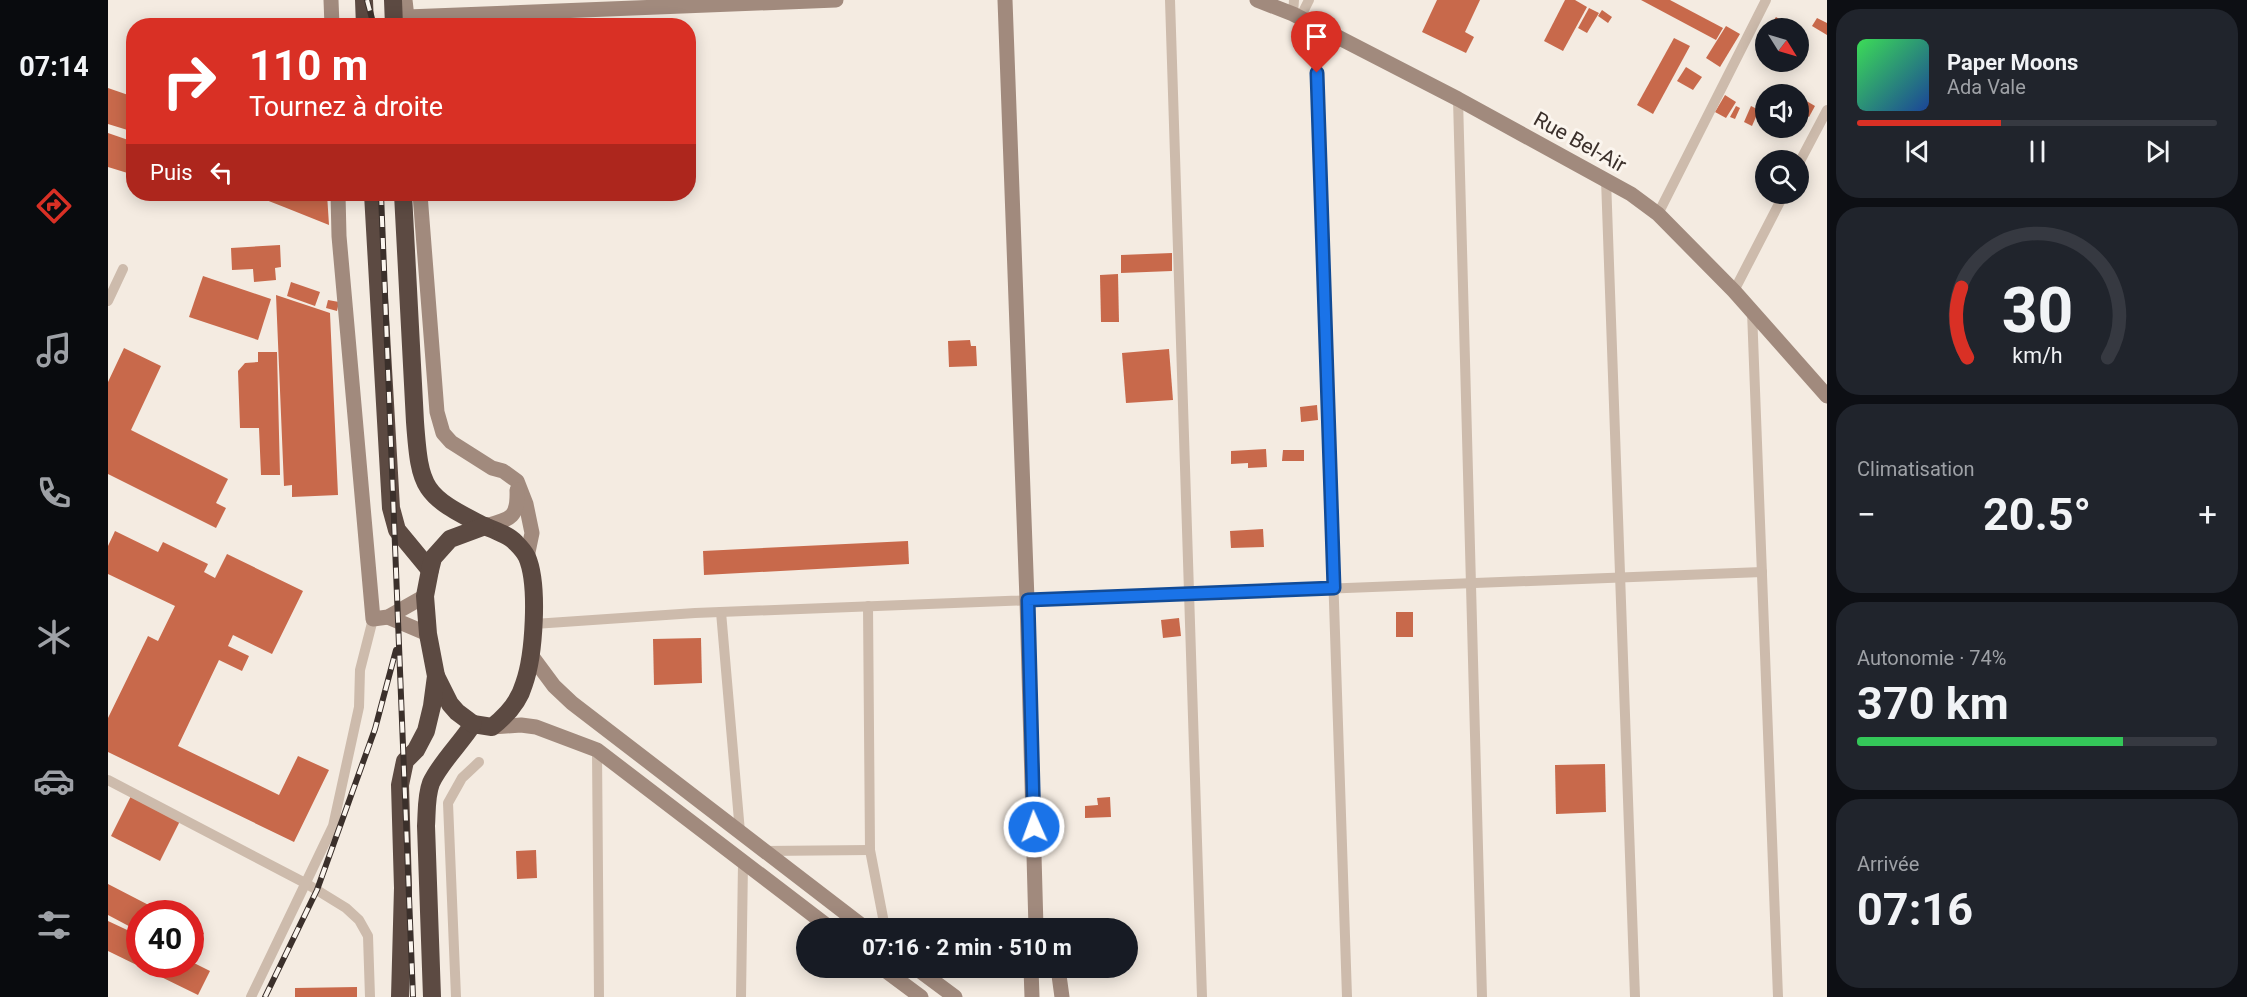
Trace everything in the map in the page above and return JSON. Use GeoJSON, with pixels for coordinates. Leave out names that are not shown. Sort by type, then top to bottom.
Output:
{"type":"FeatureCollection","features":[{"type":"Feature","properties":{"kind":"highway"},"geometry":{"type":"LineString","coordinates":[[364,0],[365,18]]}},
{"type":"Feature","properties":{"kind":"highway"},"geometry":{"type":"LineString","coordinates":[[393,0],[401,18]]}},
{"type":"Feature","properties":{"kind":"highway"},"geometry":{"type":"LineString","coordinates":[[373,201],[391,508],[397,530],[430,570]]}},
{"type":"Feature","properties":{"kind":"highway"},"geometry":{"type":"LineString","coordinates":[[403,201],[415,422],[419,466],[423,480],[431,494],[442,503],[514,540],[527,557],[532,580],[534,624],[531,655],[518,698],[509,711],[482,726],[441,767],[431,784],[427,802],[426,826],[432,997]]}},
{"type":"Feature","properties":{"kind":"highway"},"geometry":{"type":"LineString","coordinates":[[482,726],[457,712],[450,704],[436,676],[428,634],[425,596],[433,558],[450,539],[485,526]]}},
{"type":"Feature","properties":{"kind":"highway"},"geometry":{"type":"LineString","coordinates":[[400,997],[403,888],[400,785],[405,761],[416,750],[426,731],[436,676]]}},
{"type":"Feature","properties":{"kind":"main road"},"geometry":{"type":"LineString","coordinates":[[331,0],[332,18]]}},
{"type":"Feature","properties":{"kind":"main road"},"geometry":{"type":"LineString","coordinates":[[403,18],[405,0]]}},
{"type":"Feature","properties":{"kind":"main road"},"geometry":{"type":"LineString","coordinates":[[497,18],[836,0]]}},
{"type":"Feature","properties":{"kind":"main road"},"geometry":{"type":"LineString","coordinates":[[1005,0],[1038,918]]}},
{"type":"Feature","properties":{"kind":"main road","name":"Rue Bel-Air"},"geometry":{"type":"LineString","coordinates":[[1257,0],[1296,11],[1315,26],[1458,99],[1606,179],[1658,214],[1734,291],[1827,396]]}},
{"type":"Feature","properties":{"kind":"main road"},"geometry":{"type":"LineString","coordinates":[[338,201],[339,236],[381,618]]}},
{"type":"Feature","properties":{"kind":"main road"},"geometry":{"type":"LineString","coordinates":[[421,201],[437,412],[443,433],[467,453],[517,481],[526,504],[532,533],[527,557]]}},
{"type":"Feature","properties":{"kind":"main road"},"geometry":{"type":"LineString","coordinates":[[485,526],[507,520],[516,511],[517,481]]}},
{"type":"Feature","properties":{"kind":"main road"},"geometry":{"type":"LineString","coordinates":[[381,618],[425,596]]}},
{"type":"Feature","properties":{"kind":"main road"},"geometry":{"type":"LineString","coordinates":[[381,618],[428,634]]}},
{"type":"Feature","properties":{"kind":"main road"},"geometry":{"type":"LineString","coordinates":[[531,655],[554,686],[572,703],[852,918]]}},
{"type":"Feature","properties":{"kind":"main road"},"geometry":{"type":"LineString","coordinates":[[482,726],[536,727],[597,750],[817,918]]}},
{"type":"Feature","properties":{"kind":"main road"},"geometry":{"type":"LineString","coordinates":[[895,978],[921,997]]}},
{"type":"Feature","properties":{"kind":"main road"},"geometry":{"type":"LineString","coordinates":[[929,978],[955,997]]}},
{"type":"Feature","properties":{"kind":"main road"},"geometry":{"type":"LineString","coordinates":[[1031,978],[1032,997]]}},
{"type":"Feature","properties":{"kind":"main road"},"geometry":{"type":"LineString","coordinates":[[1059,978],[1062,997]]}},
{"type":"Feature","properties":{"kind":"street"},"geometry":{"type":"LineString","coordinates":[[1170,0],[1202,997]]}},
{"type":"Feature","properties":{"kind":"street"},"geometry":{"type":"LineString","coordinates":[[1296,11],[1309,0]]}},
{"type":"Feature","properties":{"kind":"street"},"geometry":{"type":"LineString","coordinates":[[1658,214],[1766,0]]}},
{"type":"Feature","properties":{"kind":"street"},"geometry":{"type":"LineString","coordinates":[[1315,26],[1347,997]]}},
{"type":"Feature","properties":{"kind":"street"},"geometry":{"type":"LineString","coordinates":[[1458,99],[1482,997]]}},
{"type":"Feature","properties":{"kind":"street"},"geometry":{"type":"LineString","coordinates":[[1806,150],[1827,110]]}},
{"type":"Feature","properties":{"kind":"street"},"geometry":{"type":"LineString","coordinates":[[1606,179],[1635,997]]}},
{"type":"Feature","properties":{"kind":"street"},"geometry":{"type":"LineString","coordinates":[[1734,291],[1779,204]]}},
{"type":"Feature","properties":{"kind":"street"},"geometry":{"type":"LineString","coordinates":[[108,301],[123,269]]}},
{"type":"Feature","properties":{"kind":"street"},"geometry":{"type":"LineString","coordinates":[[1752,311],[1778,997]]}},
{"type":"Feature","properties":{"kind":"street"},"geometry":{"type":"LineString","coordinates":[[534,624],[721,612],[1762,572]]}},
{"type":"Feature","properties":{"kind":"street"},"geometry":{"type":"LineString","coordinates":[[868,606],[870,850],[883,918]]}},
{"type":"Feature","properties":{"kind":"street"},"geometry":{"type":"LineString","coordinates":[[721,612],[740,832]]}},
{"type":"Feature","properties":{"kind":"street"},"geometry":{"type":"LineString","coordinates":[[251,997],[333,826],[359,706],[360,670],[381,618]]}},
{"type":"Feature","properties":{"kind":"street"},"geometry":{"type":"LineString","coordinates":[[597,750],[599,997]]}},
{"type":"Feature","properties":{"kind":"street"},"geometry":{"type":"LineString","coordinates":[[456,997],[448,803],[462,778],[479,762]]}},
{"type":"Feature","properties":{"kind":"street"},"geometry":{"type":"LineString","coordinates":[[108,780],[307,884],[346,908],[359,920],[368,936],[369,997]]}},
{"type":"Feature","properties":{"kind":"street"},"geometry":{"type":"LineString","coordinates":[[764,851],[870,850]]}},
{"type":"Feature","properties":{"kind":"street"},"geometry":{"type":"LineString","coordinates":[[741,997],[744,863]]}},
{"type":"Feature","properties":{"kind":"building"},"geometry":{"type":"Polygon","coordinates":[[[1437,0],[1480,0],[1465,32],[1474,37],[1466,53],[1422,32],[1437,0]]]}},
{"type":"Feature","properties":{"kind":"building"},"geometry":{"type":"Polygon","coordinates":[[[1565,0],[1575,0],[1587,7],[1563,51],[1544,41],[1565,0]]]}},
{"type":"Feature","properties":{"kind":"building"},"geometry":{"type":"Polygon","coordinates":[[[1641,0],[1670,0],[1723,28],[1716,40],[1641,0]]]}},
{"type":"Feature","properties":{"kind":"building"},"geometry":{"type":"Polygon","coordinates":[[[1589,8],[1599,13],[1587,33],[1578,28],[1589,8]]]}},
{"type":"Feature","properties":{"kind":"building"},"geometry":{"type":"Polygon","coordinates":[[[1602,10],[1612,17],[1608,23],[1598,16],[1602,10]]]}},
{"type":"Feature","properties":{"kind":"building"},"geometry":{"type":"Polygon","coordinates":[[[1817,18],[1827,23],[1827,35],[1812,26],[1817,18]]]}},
{"type":"Feature","properties":{"kind":"building"},"geometry":{"type":"Polygon","coordinates":[[[1726,26],[1740,34],[1720,67],[1706,58],[1726,26]]]}},
{"type":"Feature","properties":{"kind":"building"},"geometry":{"type":"Polygon","coordinates":[[[1674,38],[1690,46],[1653,114],[1637,105],[1674,38]]]}},
{"type":"Feature","properties":{"kind":"building"},"geometry":{"type":"Polygon","coordinates":[[[1686,67],[1702,77],[1693,90],[1677,81],[1686,67]]]}},
{"type":"Feature","properties":{"kind":"building"},"geometry":{"type":"Polygon","coordinates":[[[108,88],[126,94],[126,130],[108,124],[108,88]]]}},
{"type":"Feature","properties":{"kind":"building"},"geometry":{"type":"Polygon","coordinates":[[[1725,95],[1736,102],[1726,118],[1715,112],[1725,95]]]}},
{"type":"Feature","properties":{"kind":"building"},"geometry":{"type":"Polygon","coordinates":[[[1809,102],[1815,106],[1809,117],[1809,102]]]}},
{"type":"Feature","properties":{"kind":"building"},"geometry":{"type":"Polygon","coordinates":[[[1736,106],[1740,108],[1735,119],[1730,117],[1736,106]]]}},
{"type":"Feature","properties":{"kind":"building"},"geometry":{"type":"Polygon","coordinates":[[[1751,106],[1755,108],[1755,119],[1752,126],[1744,122],[1751,106]]]}},
{"type":"Feature","properties":{"kind":"building"},"geometry":{"type":"Polygon","coordinates":[[[108,133],[126,139],[126,173],[108,167],[108,133]]]}},
{"type":"Feature","properties":{"kind":"building"},"geometry":{"type":"Polygon","coordinates":[[[269,201],[327,201],[329,225],[269,201]]]}},
{"type":"Feature","properties":{"kind":"building"},"geometry":{"type":"Polygon","coordinates":[[[280,245],[281,267],[275,268],[276,280],[254,282],[253,269],[232,270],[231,248],[280,245]]]}},
{"type":"Feature","properties":{"kind":"building"},"geometry":{"type":"Polygon","coordinates":[[[1172,253],[1172,271],[1121,273],[1121,255],[1172,253]]]}},
{"type":"Feature","properties":{"kind":"building"},"geometry":{"type":"Polygon","coordinates":[[[1118,274],[1119,322],[1101,322],[1100,275],[1118,274]]]}},
{"type":"Feature","properties":{"kind":"building"},"geometry":{"type":"Polygon","coordinates":[[[203,276],[271,299],[258,340],[189,317],[203,276]]]}},
{"type":"Feature","properties":{"kind":"building"},"geometry":{"type":"Polygon","coordinates":[[[291,282],[320,292],[315,306],[287,296],[291,282]]]}},
{"type":"Feature","properties":{"kind":"building"},"geometry":{"type":"Polygon","coordinates":[[[276,295],[330,313],[338,495],[292,497],[292,485],[284,486],[276,295]]]}},
{"type":"Feature","properties":{"kind":"building"},"geometry":{"type":"Polygon","coordinates":[[[328,300],[339,302],[337,311],[326,308],[328,300]]]}},
{"type":"Feature","properties":{"kind":"building"},"geometry":{"type":"Polygon","coordinates":[[[970,340],[971,346],[976,346],[977,366],[949,367],[948,341],[970,340]]]}},
{"type":"Feature","properties":{"kind":"building"},"geometry":{"type":"Polygon","coordinates":[[[124,348],[161,366],[131,430],[228,479],[216,503],[226,508],[216,528],[108,474],[108,382],[124,348]]]}},
{"type":"Feature","properties":{"kind":"building"},"geometry":{"type":"Polygon","coordinates":[[[1169,349],[1173,400],[1126,403],[1122,353],[1169,349]]]}},
{"type":"Feature","properties":{"kind":"building"},"geometry":{"type":"Polygon","coordinates":[[[258,352],[277,352],[280,475],[261,475],[259,428],[240,428],[238,371],[245,363],[258,362],[258,352]]]}},
{"type":"Feature","properties":{"kind":"building"},"geometry":{"type":"Polygon","coordinates":[[[1317,405],[1318,420],[1301,422],[1300,407],[1317,405]]]}},
{"type":"Feature","properties":{"kind":"building"},"geometry":{"type":"Polygon","coordinates":[[[1266,449],[1267,467],[1248,468],[1248,463],[1231,464],[1231,451],[1266,449]]]}},
{"type":"Feature","properties":{"kind":"building"},"geometry":{"type":"Polygon","coordinates":[[[1283,450],[1304,450],[1304,461],[1282,461],[1283,450]]]}},
{"type":"Feature","properties":{"kind":"building"},"geometry":{"type":"Polygon","coordinates":[[[1263,529],[1264,547],[1231,548],[1230,531],[1263,529]]]}},
{"type":"Feature","properties":{"kind":"building"},"geometry":{"type":"Polygon","coordinates":[[[115,531],[158,552],[163,542],[208,564],[204,572],[215,578],[227,554],[303,591],[272,654],[233,635],[228,646],[249,656],[242,671],[219,660],[178,746],[279,795],[298,756],[329,770],[294,842],[108,752],[108,718],[148,636],[158,641],[175,606],[108,574],[108,546],[115,531]]]}},
{"type":"Feature","properties":{"kind":"building"},"geometry":{"type":"Polygon","coordinates":[[[908,541],[909,564],[704,575],[703,551],[908,541]]]}},
{"type":"Feature","properties":{"kind":"building"},"geometry":{"type":"Polygon","coordinates":[[[1396,612],[1413,612],[1413,637],[1396,637],[1396,612]]]}},
{"type":"Feature","properties":{"kind":"building"},"geometry":{"type":"Polygon","coordinates":[[[1179,618],[1181,636],[1163,638],[1161,620],[1179,618]]]}},
{"type":"Feature","properties":{"kind":"building"},"geometry":{"type":"Polygon","coordinates":[[[701,638],[702,683],[654,685],[653,639],[701,638]]]}},
{"type":"Feature","properties":{"kind":"building"},"geometry":{"type":"Polygon","coordinates":[[[1605,764],[1606,812],[1556,814],[1555,765],[1605,764]]]}},
{"type":"Feature","properties":{"kind":"building"},"geometry":{"type":"Polygon","coordinates":[[[134,790],[183,815],[160,861],[111,836],[134,790]]]}},
{"type":"Feature","properties":{"kind":"building"},"geometry":{"type":"Polygon","coordinates":[[[1110,797],[1111,817],[1085,818],[1085,806],[1098,805],[1097,798],[1110,797]]]}},
{"type":"Feature","properties":{"kind":"building"},"geometry":{"type":"Polygon","coordinates":[[[536,850],[537,878],[517,879],[516,851],[536,850]]]}},
{"type":"Feature","properties":{"kind":"building"},"geometry":{"type":"Polygon","coordinates":[[[108,884],[139,900],[126,900],[126,925],[108,915],[108,884]]]}},
{"type":"Feature","properties":{"kind":"building"},"geometry":{"type":"Polygon","coordinates":[[[108,921],[126,929],[126,960],[108,951],[108,921]]]}},
{"type":"Feature","properties":{"kind":"building"},"geometry":{"type":"Polygon","coordinates":[[[204,968],[210,971],[198,995],[163,978],[204,978],[204,968]]]}},
{"type":"Feature","properties":{"kind":"building"},"geometry":{"type":"Polygon","coordinates":[[[357,987],[357,997],[295,997],[295,988],[357,987]]]}},
{"type":"Feature","properties":{"kind":"railway"},"geometry":{"type":"LineString","coordinates":[[367,0],[372,18]]}},
{"type":"Feature","properties":{"kind":"railway"},"geometry":{"type":"LineString","coordinates":[[381,201],[413,997]]}},
{"type":"Feature","properties":{"kind":"railway"},"geometry":{"type":"LineString","coordinates":[[265,997],[317,890],[375,729],[396,650]]}},
{"type":"Feature","properties":{"kind":"route"},"geometry":{"type":"LineString","coordinates":[[1034,827],[1028,600],[1334,588],[1317,73]]}}]}
